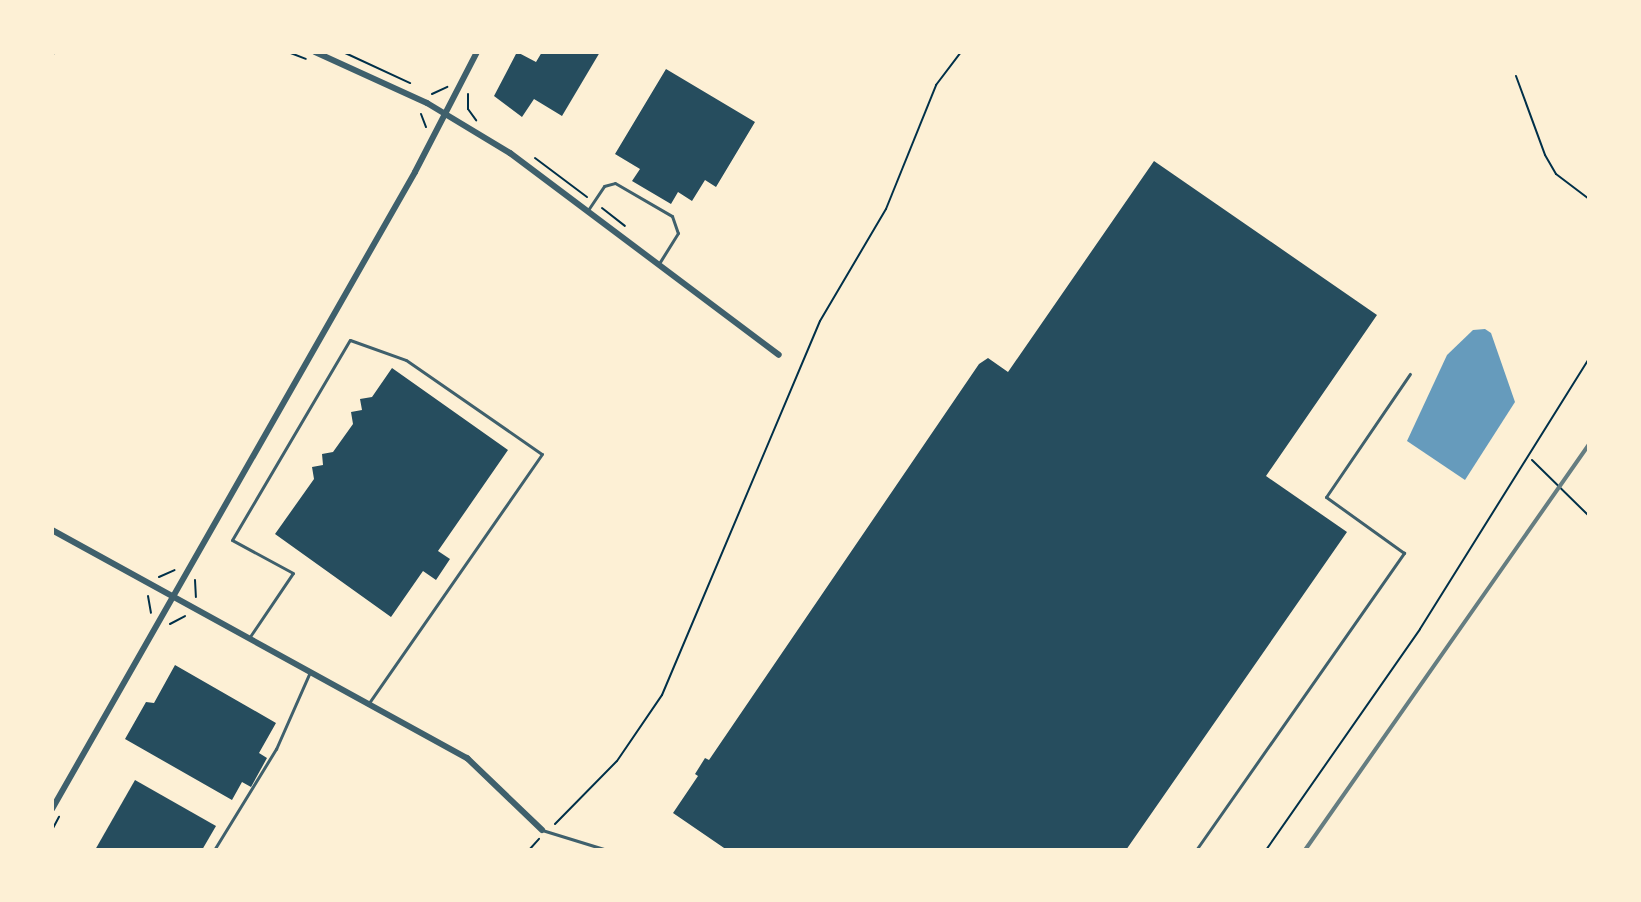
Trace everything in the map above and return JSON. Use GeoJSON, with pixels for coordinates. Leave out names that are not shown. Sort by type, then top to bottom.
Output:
{"type":"FeatureCollection","features":[{"type":"Feature","properties":{"kind":"street"},"geometry":{"type":"LineString","coordinates":[[315,52],[447,113],[588,210],[779,355]]}},
{"type":"Feature","properties":{"kind":"street"},"geometry":{"type":"LineString","coordinates":[[52,809],[447,113],[477,52]]}},
{"type":"Feature","properties":{"kind":"street"},"geometry":{"type":"LineString","coordinates":[[52,530],[457,753],[479,767],[544,831]]}},
{"type":"Feature","properties":{"kind":"lane"},"geometry":{"type":"LineString","coordinates":[[588,210],[604,186],[615,183],[672,216],[678,233],[659,264]]}},
{"type":"Feature","properties":{"kind":"lane"},"geometry":{"type":"LineString","coordinates":[[249,638],[293,573],[232,540],[350,340],[406,360],[542,454],[368,704]]}},
{"type":"Feature","properties":{"kind":"lane"},"geometry":{"type":"LineString","coordinates":[[1196,850],[1404,553],[1326,497],[1410,374]]}},
{"type":"Feature","properties":{"kind":"lane"},"geometry":{"type":"LineString","coordinates":[[214,850],[276,749],[310,672]]}},
{"type":"Feature","properties":{"kind":"lane"},"geometry":{"type":"LineString","coordinates":[[544,831],[607,850]]}},
{"type":"Feature","properties":{"kind":"path"},"geometry":{"type":"LineString","coordinates":[[52,58],[54,52]]}},
{"type":"Feature","properties":{"kind":"path"},"geometry":{"type":"LineString","coordinates":[[343,52],[420,88]]}},
{"type":"Feature","properties":{"kind":"path"},"geometry":{"type":"LineString","coordinates":[[529,850],[544,831],[617,761],[662,695],[820,321],[891,199],[936,85],[961,52]]}},
{"type":"Feature","properties":{"kind":"path"},"geometry":{"type":"LineString","coordinates":[[1516,76],[1545,155],[1556,174],[1589,199]]}},
{"type":"Feature","properties":{"kind":"path"},"geometry":{"type":"LineString","coordinates":[[426,91],[432,92],[450,84]]}},
{"type":"Feature","properties":{"kind":"path"},"geometry":{"type":"LineString","coordinates":[[425,133],[421,114],[432,92]]}},
{"type":"Feature","properties":{"kind":"path"},"geometry":{"type":"LineString","coordinates":[[1266,850],[1531,459],[1589,359]]}},
{"type":"Feature","properties":{"kind":"path"},"geometry":{"type":"LineString","coordinates":[[1531,459],[1589,516]]}},
{"type":"Feature","properties":{"kind":"path"},"geometry":{"type":"LineString","coordinates":[[146,623],[154,586],[160,576],[180,565]]}},
{"type":"Feature","properties":{"kind":"water"},"geometry":{"type":"Polygon","coordinates":[[[1485,329],[1491,333],[1515,402],[1465,480],[1407,441],[1447,355],[1473,330],[1485,329]]]}},
{"type":"Feature","properties":{"kind":"building"},"geometry":{"type":"Polygon","coordinates":[[[517,52],[536,62],[542,52],[600,52],[562,116],[534,99],[522,117],[494,96],[517,52]]]}},
{"type":"Feature","properties":{"kind":"building"},"geometry":{"type":"Polygon","coordinates":[[[666,69],[755,122],[716,187],[705,180],[692,201],[678,192],[671,204],[632,181],[640,169],[615,154],[666,69]]]}},
{"type":"Feature","properties":{"kind":"building"},"geometry":{"type":"Polygon","coordinates":[[[1154,161],[1377,315],[1266,476],[1347,532],[1126,850],[727,850],[673,813],[698,776],[695,774],[705,758],[709,760],[979,364],[988,358],[1008,372],[1154,161]]]}},
{"type":"Feature","properties":{"kind":"building"},"geometry":{"type":"Polygon","coordinates":[[[392,368],[508,450],[438,551],[450,559],[436,580],[423,571],[391,617],[275,534],[314,479],[312,467],[323,465],[322,454],[333,452],[353,424],[351,412],[362,410],[360,399],[372,397],[392,368]]]}},
{"type":"Feature","properties":{"kind":"building"},"geometry":{"type":"Polygon","coordinates":[[[175,665],[276,723],[259,753],[267,758],[251,787],[242,782],[232,800],[125,739],[146,702],[154,703],[175,665]]]}},
{"type":"Feature","properties":{"kind":"building"},"geometry":{"type":"Polygon","coordinates":[[[135,780],[216,826],[202,850],[95,850],[135,780]]]}},
{"type":"Feature","properties":{"kind":"railway"},"geometry":{"type":"LineString","coordinates":[[1305,850],[1589,445]]}}]}
